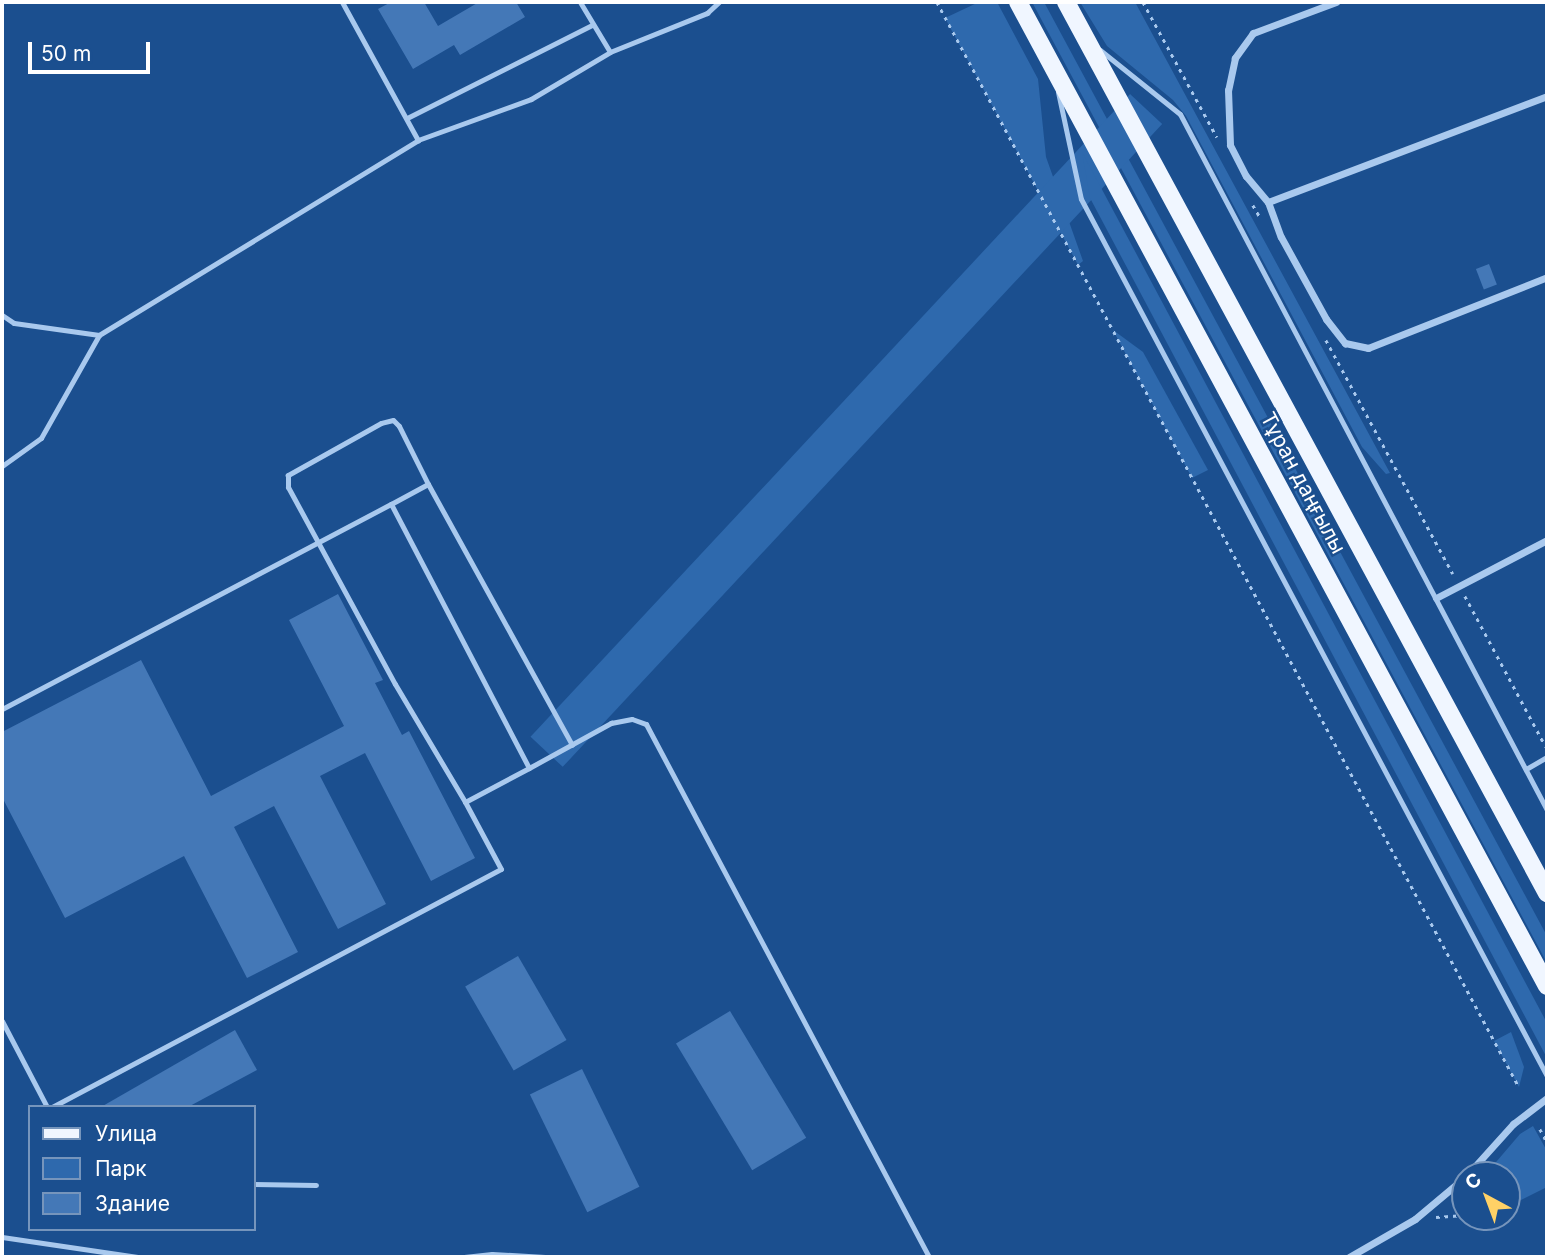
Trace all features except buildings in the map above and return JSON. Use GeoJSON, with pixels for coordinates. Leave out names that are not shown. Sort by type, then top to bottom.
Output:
{"type":"FeatureCollection","features":[{"type":"Feature","properties":{"kind":"main road","name":"Тұран даңғылы"},"geometry":{"type":"LineString","coordinates":[[1018,2],[1547,986]]}},
{"type":"Feature","properties":{"kind":"main road","name":"Тұран даңғылы"},"geometry":{"type":"LineString","coordinates":[[1066,2],[1547,893]]}},
{"type":"Feature","properties":{"kind":"street"},"geometry":{"type":"LineString","coordinates":[[1336,2],[1253,33],[1235,58],[1228,90],[1230,145],[1246,176],[1268,202],[1282,237],[1326,319],[1345,344],[1368,348],[1547,277]]}},
{"type":"Feature","properties":{"kind":"street"},"geometry":{"type":"LineString","coordinates":[[1268,202],[1547,96]]}},
{"type":"Feature","properties":{"kind":"street"},"geometry":{"type":"LineString","coordinates":[[1436,598],[1547,540]]}},
{"type":"Feature","properties":{"kind":"street"},"geometry":{"type":"LineString","coordinates":[[1480,1161],[1513,1124],[1547,1098]]}},
{"type":"Feature","properties":{"kind":"street"},"geometry":{"type":"LineString","coordinates":[[1349,1257],[1415,1219],[1451,1189]]}},
{"type":"Feature","properties":{"kind":"lane"},"geometry":{"type":"LineString","coordinates":[[342,2],[418,140]]}},
{"type":"Feature","properties":{"kind":"lane"},"geometry":{"type":"LineString","coordinates":[[580,2],[610,51]]}},
{"type":"Feature","properties":{"kind":"lane"},"geometry":{"type":"LineString","coordinates":[[2,466],[41,438],[99,335],[418,140],[531,99],[610,51],[707,13],[719,2]]}},
{"type":"Feature","properties":{"kind":"lane"},"geometry":{"type":"LineString","coordinates":[[407,118],[593,24]]}},
{"type":"Feature","properties":{"kind":"lane"},"geometry":{"type":"LineString","coordinates":[[1086,39],[1180,114],[1547,810]]}},
{"type":"Feature","properties":{"kind":"lane"},"geometry":{"type":"LineString","coordinates":[[1052,65],[1081,199],[1547,1076]]}},
{"type":"Feature","properties":{"kind":"lane"},"geometry":{"type":"LineString","coordinates":[[2,315],[14,323],[99,335]]}},
{"type":"Feature","properties":{"kind":"lane"},"geometry":{"type":"LineString","coordinates":[[54,1105],[501,869],[395,684],[288,487],[288,475],[381,423],[393,420],[399,426],[428,484],[572,745]]}},
{"type":"Feature","properties":{"kind":"lane"},"geometry":{"type":"LineString","coordinates":[[2,709],[428,484]]}},
{"type":"Feature","properties":{"kind":"lane"},"geometry":{"type":"LineString","coordinates":[[391,504],[529,768]]}},
{"type":"Feature","properties":{"kind":"lane"},"geometry":{"type":"LineString","coordinates":[[465,802],[611,723],[632,719],[646,724],[929,1257]]}},
{"type":"Feature","properties":{"kind":"lane"},"geometry":{"type":"LineString","coordinates":[[1526,769],[1547,757]]}},
{"type":"Feature","properties":{"kind":"lane"},"geometry":{"type":"LineString","coordinates":[[2,1021],[49,1105]]}},
{"type":"Feature","properties":{"kind":"lane"},"geometry":{"type":"LineString","coordinates":[[256,1184],[316,1185]]}},
{"type":"Feature","properties":{"kind":"lane"},"geometry":{"type":"LineString","coordinates":[[2,1237],[138,1257]]}},
{"type":"Feature","properties":{"kind":"lane"},"geometry":{"type":"LineString","coordinates":[[464,1257],[492,1254],[545,1257]]}},
{"type":"Feature","properties":{"kind":"path"},"geometry":{"type":"LineString","coordinates":[[937,2],[1519,1087]]}},
{"type":"Feature","properties":{"kind":"path"},"geometry":{"type":"LineString","coordinates":[[1143,2],[1222,148]]}},
{"type":"Feature","properties":{"kind":"path"},"geometry":{"type":"LineString","coordinates":[[1249,196],[1262,221]]}},
{"type":"Feature","properties":{"kind":"path"},"geometry":{"type":"LineString","coordinates":[[1321,330],[1547,750]]}},
{"type":"Feature","properties":{"kind":"path"},"geometry":{"type":"LineString","coordinates":[[1540,1129],[1547,1142]]}},
{"type":"Feature","properties":{"kind":"path"},"geometry":{"type":"LineString","coordinates":[[1415,1219],[1451,1216]]}},
{"type":"Feature","properties":{"kind":"green space"},"geometry":{"type":"Polygon","coordinates":[[[979,2],[997,2],[1038,79],[1046,157],[1083,261],[1078,265],[945,18],[979,2]]]}},
{"type":"Feature","properties":{"kind":"green space"},"geometry":{"type":"Polygon","coordinates":[[[1032,2],[1044,2],[1547,936],[1547,963],[1032,2]]]}},
{"type":"Feature","properties":{"kind":"green space"},"geometry":{"type":"Polygon","coordinates":[[[1080,2],[1135,2],[1390,473],[1386,474],[1362,447],[1186,116],[1173,100],[1107,46],[1080,2]]]}},
{"type":"Feature","properties":{"kind":"green space"},"geometry":{"type":"Polygon","coordinates":[[[1130,94],[1162,124],[563,767],[531,737],[1130,94]]]}},
{"type":"Feature","properties":{"kind":"green space"},"geometry":{"type":"Polygon","coordinates":[[[1082,152],[1547,1023],[1547,1058],[1090,198],[1082,152]]]}},
{"type":"Feature","properties":{"kind":"green space"},"geometry":{"type":"Polygon","coordinates":[[[1113,330],[1143,352],[1208,470],[1192,478],[1113,330]]]}},
{"type":"Feature","properties":{"kind":"green space"},"geometry":{"type":"Polygon","coordinates":[[[1511,1032],[1524,1067],[1519,1087],[1494,1041],[1511,1032]]]}},
{"type":"Feature","properties":{"kind":"green space"},"geometry":{"type":"Polygon","coordinates":[[[1533,1126],[1547,1151],[1547,1187],[1521,1200],[1521,1161],[1497,1161],[1520,1134],[1533,1126]]]}}]}
